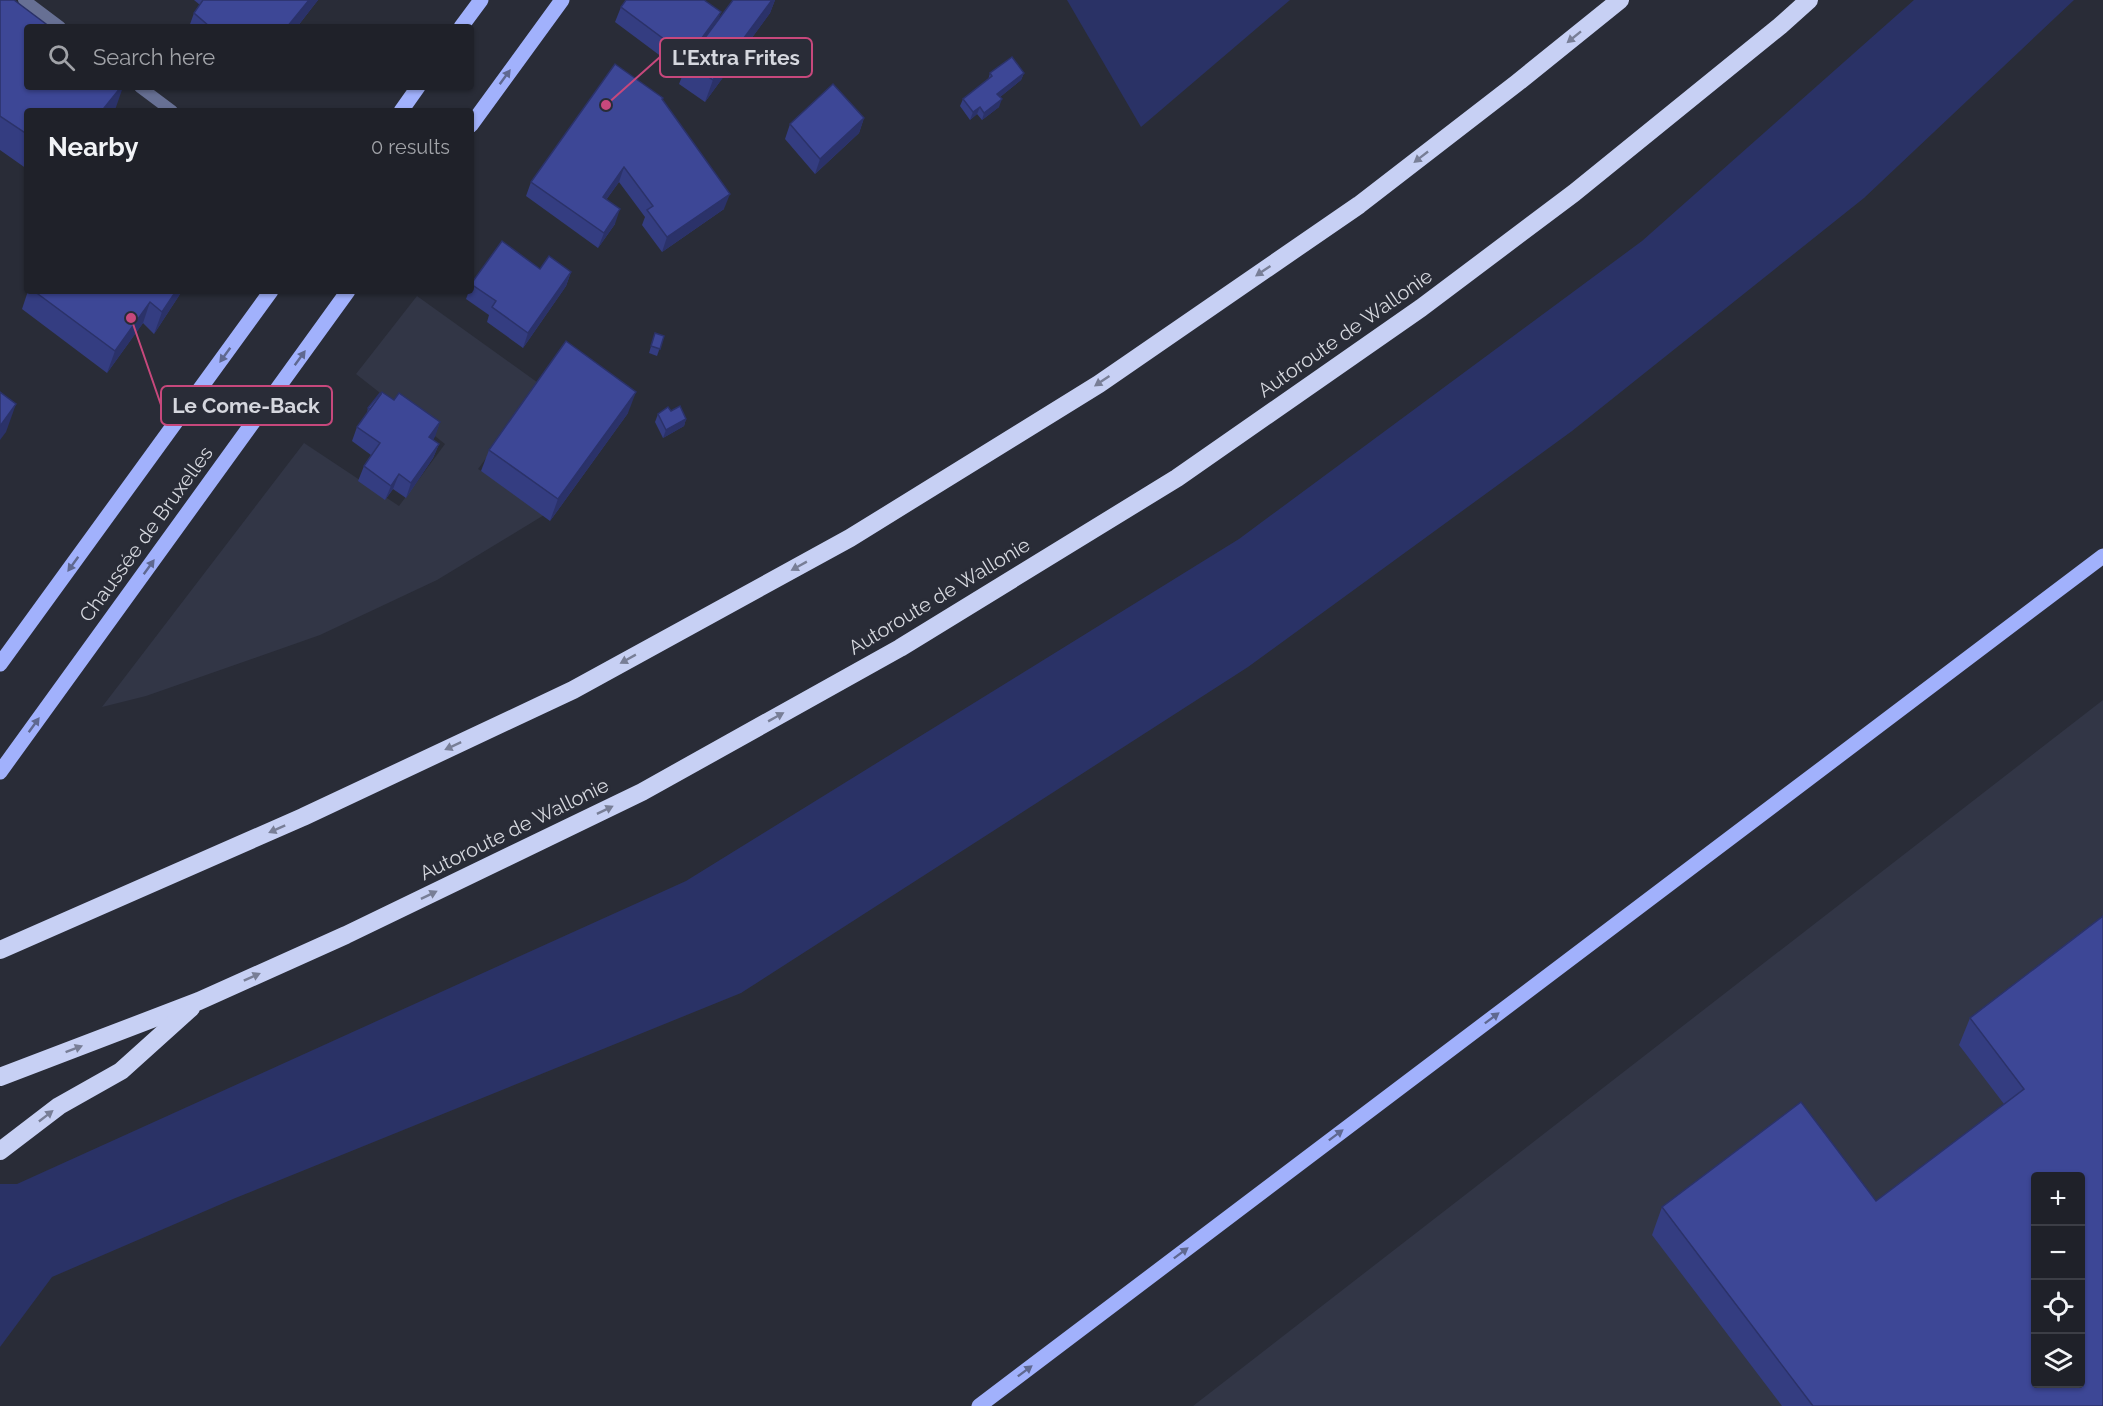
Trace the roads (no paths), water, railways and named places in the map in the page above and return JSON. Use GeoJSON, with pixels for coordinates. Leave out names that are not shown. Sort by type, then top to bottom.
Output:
{"type":"FeatureCollection","features":[{"type":"Feature","properties":{"kind":"highway"},"geometry":{"type":"LineString","coordinates":[[3,949],[303,817],[573,690],[850,538],[1099,384],[1359,205],[1620,0]]}},
{"type":"Feature","properties":{"kind":"highway","name":"Autoroute de Wallonie"},"geometry":{"type":"LineString","coordinates":[[0,1077],[199,1001],[346,935],[642,792],[900,648],[1177,478],[1421,308],[1574,193],[1809,0]]}},
{"type":"Feature","properties":{"kind":"highway"},"geometry":{"type":"LineString","coordinates":[[0,1151],[59,1106],[122,1071],[199,1001]]}},
{"type":"Feature","properties":{"kind":"main road"},"geometry":{"type":"LineString","coordinates":[[463,24],[481,0]]}},
{"type":"Feature","properties":{"kind":"main road"},"geometry":{"type":"LineString","coordinates":[[474,121],[562,0]]}},
{"type":"Feature","properties":{"kind":"main road"},"geometry":{"type":"LineString","coordinates":[[403,108],[416,90]]}},
{"type":"Feature","properties":{"kind":"main road"},"geometry":{"type":"LineString","coordinates":[[0,664],[269,294]]}},
{"type":"Feature","properties":{"kind":"main road","name":"Chaussée de Bruxelles"},"geometry":{"type":"LineString","coordinates":[[0,772],[346,294]]}},
{"type":"Feature","properties":{"kind":"main road"},"geometry":{"type":"LineString","coordinates":[[979,1406],[2103,556]]}},
{"type":"Feature","properties":{"kind":"lane"},"geometry":{"type":"LineString","coordinates":[[24,0],[56,24]]}},
{"type":"Feature","properties":{"kind":"lane"},"geometry":{"type":"LineString","coordinates":[[144,90],[168,108]]}},
{"type":"Feature","properties":{"kind":"place","name":"L'Extra Frites"},"geometry":{"type":"Point","coordinates":[606,105]}},
{"type":"Feature","properties":{"kind":"place","name":"Le Come-Back"},"geometry":{"type":"Point","coordinates":[131,318]}}]}
